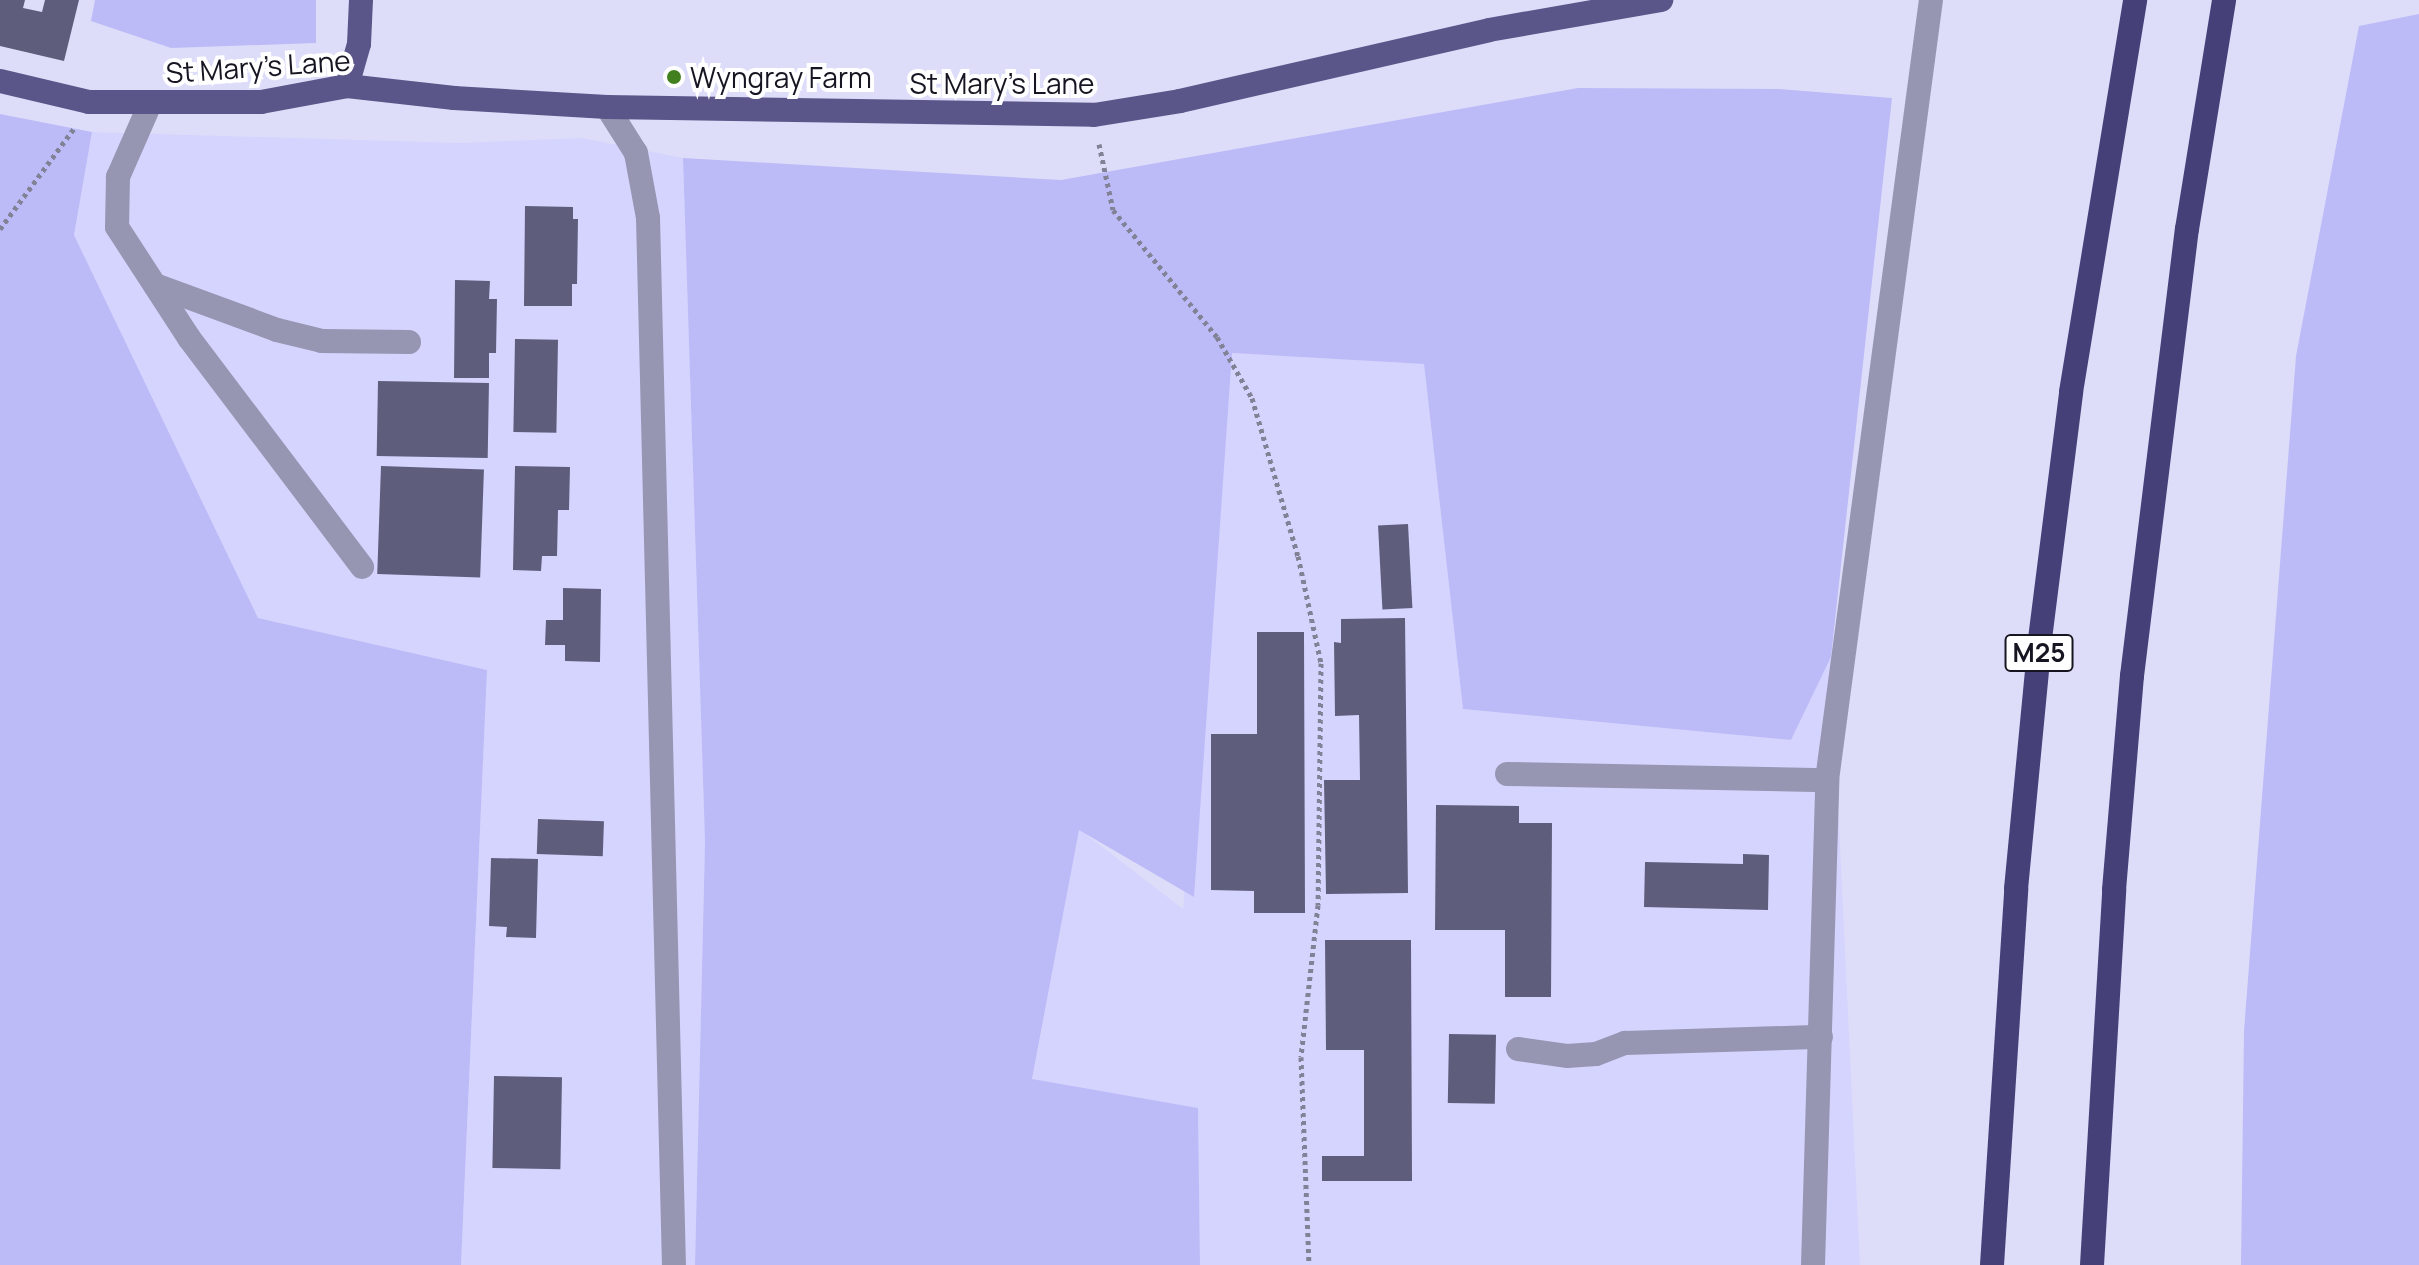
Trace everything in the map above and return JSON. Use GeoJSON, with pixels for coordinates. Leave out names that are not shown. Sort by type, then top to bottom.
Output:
{"type":"FeatureCollection","features":[{"type":"Feature","properties":{"kind":"highway","name":"M25"},"geometry":{"type":"LineString","coordinates":[[1992,1265],[2015,905],[2040,639],[2071,392],[2135,0]]}},
{"type":"Feature","properties":{"kind":"highway"},"geometry":{"type":"LineString","coordinates":[[2092,1265],[2112,922],[2132,676],[2183,259],[2224,0]]}},
{"type":"Feature","properties":{"kind":"main road"},"geometry":{"type":"LineString","coordinates":[[347,86],[359,44],[361,0]]}},
{"type":"Feature","properties":{"kind":"main road","name":"St Mary's Lane"},"geometry":{"type":"LineString","coordinates":[[0,81],[89,102],[150,104],[261,102],[347,86],[454,98],[607,107],[1094,115],[1180,101],[1489,30],[1661,0]]}},
{"type":"Feature","properties":{"kind":"lane"},"geometry":{"type":"LineString","coordinates":[[1813,1265],[1827,780],[1931,0]]}},
{"type":"Feature","properties":{"kind":"lane"},"geometry":{"type":"LineString","coordinates":[[150,104],[118,177],[117,227],[189,338],[362,567]]}},
{"type":"Feature","properties":{"kind":"lane"},"geometry":{"type":"LineString","coordinates":[[607,107],[636,153],[648,218],[674,1265]]}},
{"type":"Feature","properties":{"kind":"lane"},"geometry":{"type":"LineString","coordinates":[[155,285],[277,330],[322,341],[409,342]]}},
{"type":"Feature","properties":{"kind":"lane"},"geometry":{"type":"LineString","coordinates":[[1507,774],[1827,780]]}},
{"type":"Feature","properties":{"kind":"lane"},"geometry":{"type":"LineString","coordinates":[[1518,1049],[1567,1056],[1596,1054],[1625,1043],[1821,1037]]}},
{"type":"Feature","properties":{"kind":"path"},"geometry":{"type":"LineString","coordinates":[[0,229],[69,138],[89,102]]}},
{"type":"Feature","properties":{"kind":"path"},"geometry":{"type":"LineString","coordinates":[[1094,115],[1113,210],[1217,337],[1252,398],[1298,556],[1321,663],[1318,905],[1301,1057],[1309,1265]]}},
{"type":"Feature","properties":{"kind":"shaded area"},"geometry":{"type":"Polygon","coordinates":[[[95,0],[316,0],[316,43],[171,48],[91,21],[95,0]]]}},
{"type":"Feature","properties":{"kind":"shaded area"},"geometry":{"type":"Polygon","coordinates":[[[2419,14],[2419,1265],[2241,1265],[2244,1031],[2296,356],[2359,26],[2419,14]]]}},
{"type":"Feature","properties":{"kind":"shaded area"},"geometry":{"type":"Polygon","coordinates":[[[1578,88],[1779,89],[1892,98],[1831,657],[1791,740],[1463,709],[1424,364],[1232,353],[1194,897],[1079,830],[1032,1079],[1198,1108],[1200,1265],[695,1265],[705,842],[683,158],[1061,180],[1578,88]]]}},
{"type":"Feature","properties":{"kind":"shaded area"},"geometry":{"type":"Polygon","coordinates":[[[0,114],[92,132],[74,235],[258,618],[487,670],[461,1265],[0,1265],[0,114]]]}},
{"type":"Feature","properties":{"kind":"shaded area"},"geometry":{"type":"Polygon","coordinates":[[[92,132],[459,143],[582,138],[683,158],[705,842],[695,1265],[461,1265],[487,670],[258,618],[74,235],[92,132]]]}},
{"type":"Feature","properties":{"kind":"shaded area"},"geometry":{"type":"Polygon","coordinates":[[[1231,353],[1424,364],[1463,709],[1791,740],[1831,657],[1860,1265],[1200,1265],[1198,1108],[1032,1080],[1079,829],[1183,909],[1231,353]]]}},
{"type":"Feature","properties":{"kind":"building"},"geometry":{"type":"Polygon","coordinates":[[[0,0],[25,0],[23,8],[42,12],[45,0],[79,0],[64,61],[0,46],[0,0]]]}},
{"type":"Feature","properties":{"kind":"building"},"geometry":{"type":"Polygon","coordinates":[[[525,206],[573,207],[573,219],[578,219],[577,284],[572,284],[572,306],[524,306],[525,206]]]}},
{"type":"Feature","properties":{"kind":"building"},"geometry":{"type":"Polygon","coordinates":[[[455,280],[490,281],[489,299],[497,299],[496,353],[489,353],[489,378],[454,378],[455,280]]]}},
{"type":"Feature","properties":{"kind":"building"},"geometry":{"type":"Polygon","coordinates":[[[515,339],[558,340],[556,433],[513,432],[515,339]]]}},
{"type":"Feature","properties":{"kind":"building"},"geometry":{"type":"Polygon","coordinates":[[[378,381],[489,383],[488,458],[377,456],[378,381]]]}},
{"type":"Feature","properties":{"kind":"building"},"geometry":{"type":"Polygon","coordinates":[[[381,466],[484,470],[480,578],[377,574],[381,466]]]}},
{"type":"Feature","properties":{"kind":"building"},"geometry":{"type":"Polygon","coordinates":[[[515,466],[570,467],[569,510],[558,510],[557,556],[542,556],[541,571],[513,570],[515,466]]]}},
{"type":"Feature","properties":{"kind":"building"},"geometry":{"type":"Polygon","coordinates":[[[1408,524],[1412,608],[1382,609],[1378,526],[1408,524]]]}},
{"type":"Feature","properties":{"kind":"building"},"geometry":{"type":"Polygon","coordinates":[[[563,588],[601,589],[600,662],[565,661],[565,645],[545,645],[546,620],[563,620],[563,588]]]}},
{"type":"Feature","properties":{"kind":"building"},"geometry":{"type":"Polygon","coordinates":[[[1405,618],[1408,893],[1326,894],[1324,780],[1360,780],[1359,715],[1335,716],[1334,642],[1341,643],[1341,619],[1405,618]]]}},
{"type":"Feature","properties":{"kind":"building"},"geometry":{"type":"Polygon","coordinates":[[[1257,632],[1304,632],[1305,913],[1254,913],[1254,891],[1211,890],[1211,734],[1257,734],[1257,632]]]}},
{"type":"Feature","properties":{"kind":"building"},"geometry":{"type":"Polygon","coordinates":[[[1436,805],[1519,806],[1519,823],[1552,823],[1551,997],[1505,997],[1505,930],[1435,930],[1436,805]]]}},
{"type":"Feature","properties":{"kind":"building"},"geometry":{"type":"Polygon","coordinates":[[[538,819],[604,821],[603,856],[537,854],[538,819]]]}},
{"type":"Feature","properties":{"kind":"building"},"geometry":{"type":"Polygon","coordinates":[[[1743,854],[1769,855],[1768,910],[1644,907],[1645,862],[1743,864],[1743,854]]]}},
{"type":"Feature","properties":{"kind":"building"},"geometry":{"type":"Polygon","coordinates":[[[491,858],[538,859],[536,938],[506,937],[507,927],[489,926],[491,858]]]}},
{"type":"Feature","properties":{"kind":"building"},"geometry":{"type":"Polygon","coordinates":[[[1325,940],[1411,940],[1412,1181],[1322,1181],[1322,1156],[1364,1156],[1364,1050],[1326,1050],[1325,940]]]}},
{"type":"Feature","properties":{"kind":"building"},"geometry":{"type":"Polygon","coordinates":[[[1449,1034],[1496,1035],[1495,1104],[1448,1103],[1449,1034]]]}},
{"type":"Feature","properties":{"kind":"building"},"geometry":{"type":"Polygon","coordinates":[[[494,1076],[562,1077],[560,1169],[492,1168],[494,1076]]]}},
{"type":"Feature","properties":{"kind":"place","name":"Wyngray Farm"},"geometry":{"type":"Point","coordinates":[674,77]}}]}
